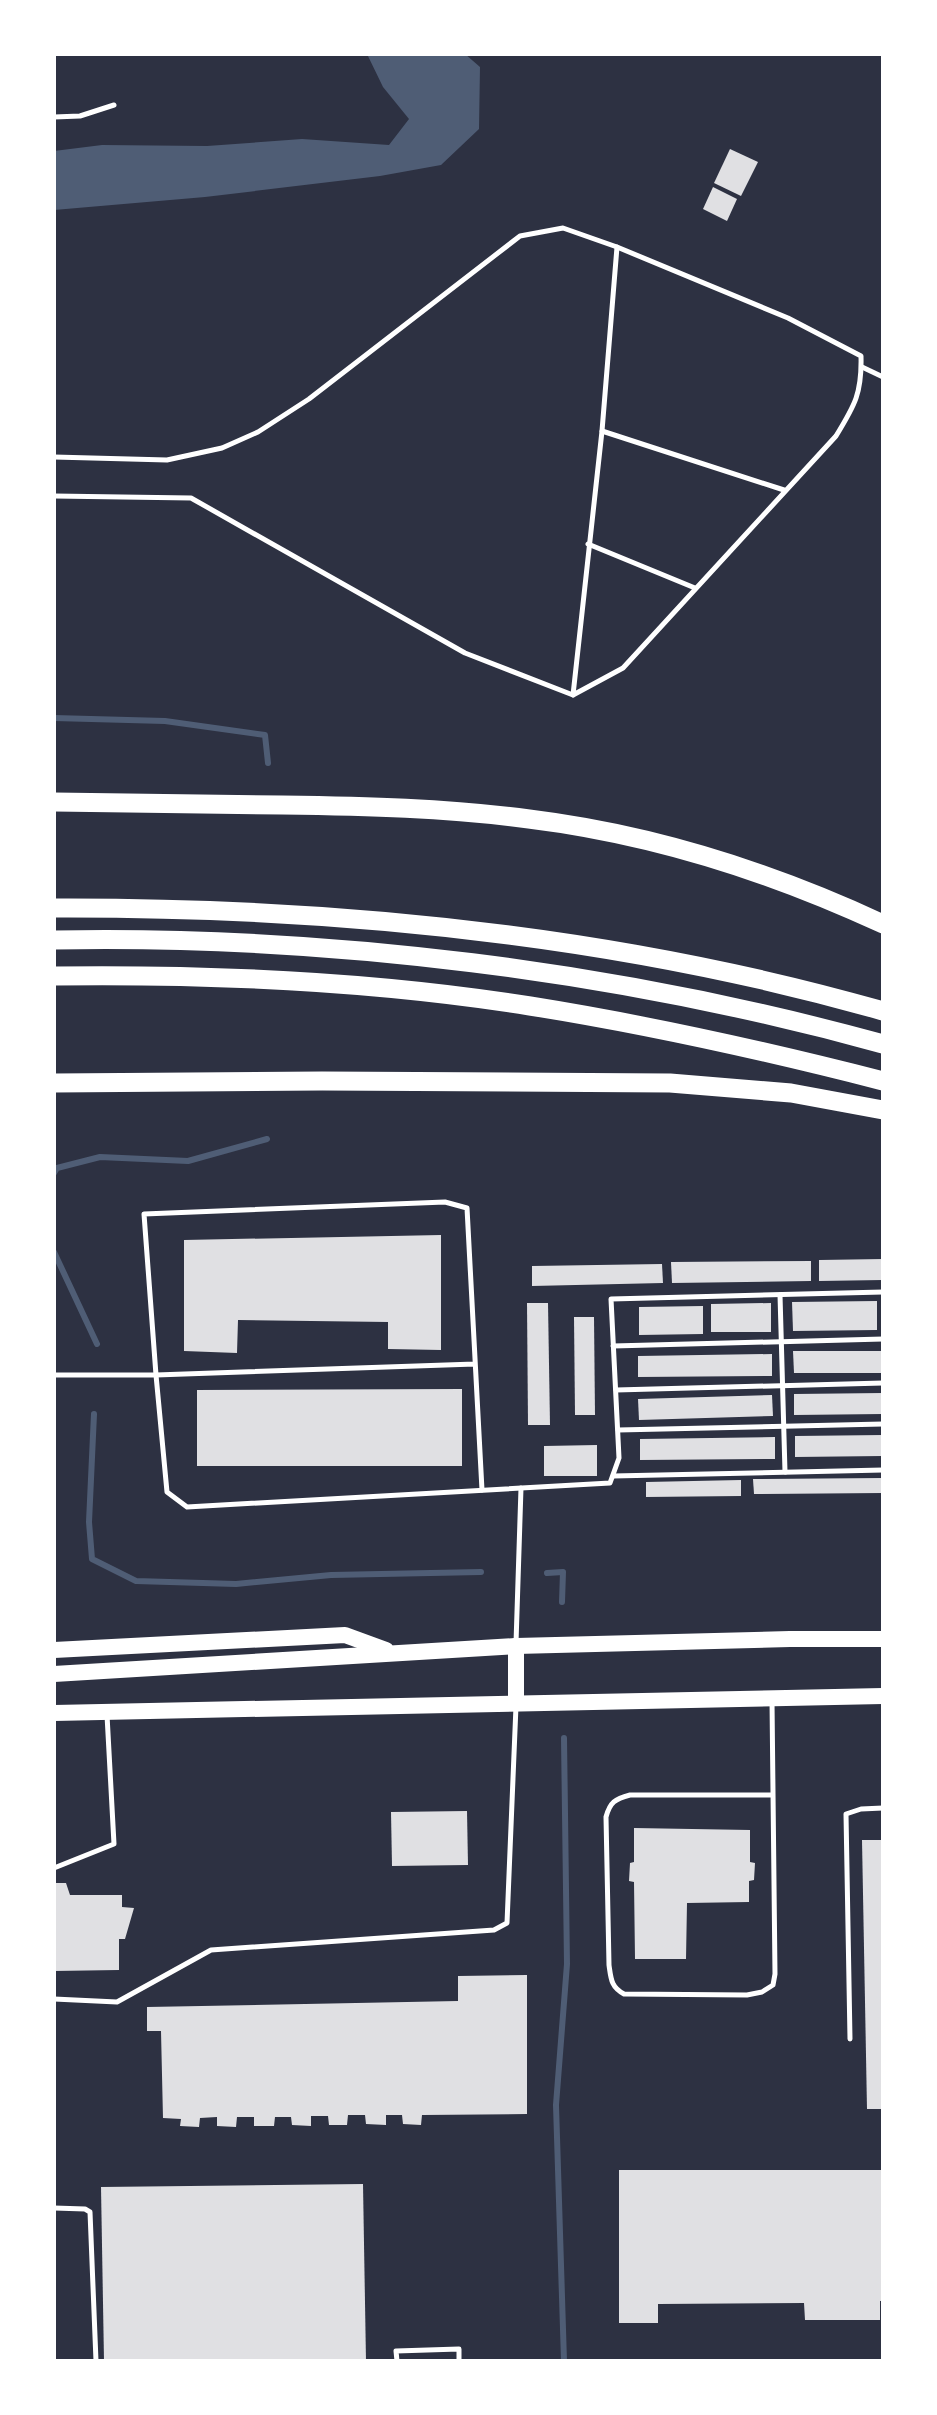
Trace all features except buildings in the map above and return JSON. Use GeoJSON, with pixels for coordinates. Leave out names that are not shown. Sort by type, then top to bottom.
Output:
{"type":"FeatureCollection","features":[{"type":"Feature","properties":{"kind":"highway"},"geometry":{"type":"LineString","coordinates":[[54,802],[377,806],[532,819],[597,830],[691,852],[797,887],[883,924]]}},
{"type":"Feature","properties":{"kind":"highway"},"geometry":{"type":"LineString","coordinates":[[54,908],[268,913],[451,928],[592,948],[722,972],[883,1011]]}},
{"type":"Feature","properties":{"kind":"highway"},"geometry":{"type":"LineString","coordinates":[[54,940],[228,943],[377,954],[494,967],[681,998],[883,1044]]}},
{"type":"Feature","properties":{"kind":"highway"},"geometry":{"type":"LineString","coordinates":[[54,976],[187,976],[396,989],[528,1006],[635,1024],[883,1081]]}},
{"type":"Feature","properties":{"kind":"highway"},"geometry":{"type":"LineString","coordinates":[[54,1083],[670,1083],[790,1093],[883,1110]]}},
{"type":"Feature","properties":{"kind":"main road"},"geometry":{"type":"LineString","coordinates":[[54,1650],[345,1634],[391,1652]]}},
{"type":"Feature","properties":{"kind":"main road"},"geometry":{"type":"LineString","coordinates":[[54,1674],[516,1646],[883,1639]]}},
{"type":"Feature","properties":{"kind":"main road"},"geometry":{"type":"LineString","coordinates":[[516,1646],[516,1703]]}},
{"type":"Feature","properties":{"kind":"main road"},"geometry":{"type":"LineString","coordinates":[[54,1713],[883,1696]]}},
{"type":"Feature","properties":{"kind":"lane"},"geometry":{"type":"LineString","coordinates":[[54,117],[80,116],[114,105]]}},
{"type":"Feature","properties":{"kind":"lane"},"geometry":{"type":"LineString","coordinates":[[54,457],[167,460],[222,448],[258,432],[301,405],[520,236],[563,228],[617,247],[788,318],[862,356],[862,384],[851,412],[836,436],[623,668],[573,695],[465,653],[191,498],[54,496]]}},
{"type":"Feature","properties":{"kind":"lane"},"geometry":{"type":"LineString","coordinates":[[573,695],[602,431],[617,247]]}},
{"type":"Feature","properties":{"kind":"lane"},"geometry":{"type":"LineString","coordinates":[[862,367],[883,377]]}},
{"type":"Feature","properties":{"kind":"lane"},"geometry":{"type":"LineString","coordinates":[[602,431],[784,490]]}},
{"type":"Feature","properties":{"kind":"lane"},"geometry":{"type":"LineString","coordinates":[[588,544],[695,588]]}},
{"type":"Feature","properties":{"kind":"lane"},"geometry":{"type":"LineString","coordinates":[[482,1490],[467,1208],[444,1202],[144,1214],[167,1492],[187,1507],[610,1483],[619,1458],[611,1299],[883,1292]]}},
{"type":"Feature","properties":{"kind":"lane"},"geometry":{"type":"LineString","coordinates":[[780,1295],[785,1472]]}},
{"type":"Feature","properties":{"kind":"lane"},"geometry":{"type":"LineString","coordinates":[[613,1346],[883,1339]]}},
{"type":"Feature","properties":{"kind":"lane"},"geometry":{"type":"LineString","coordinates":[[54,1375],[156,1375],[475,1364]]}},
{"type":"Feature","properties":{"kind":"lane"},"geometry":{"type":"LineString","coordinates":[[616,1390],[883,1383]]}},
{"type":"Feature","properties":{"kind":"lane"},"geometry":{"type":"LineString","coordinates":[[618,1430],[883,1424]]}},
{"type":"Feature","properties":{"kind":"lane"},"geometry":{"type":"LineString","coordinates":[[613,1476],[883,1470]]}},
{"type":"Feature","properties":{"kind":"lane"},"geometry":{"type":"LineString","coordinates":[[516,1646],[521,1488]]}},
{"type":"Feature","properties":{"kind":"lane"},"geometry":{"type":"LineString","coordinates":[[772,1698],[775,1974],[773,1985],[762,1992],[747,1995],[624,1994],[615,1989],[609,1965],[606,1817],[609,1805],[616,1799],[630,1795],[773,1795]]}},
{"type":"Feature","properties":{"kind":"lane"},"geometry":{"type":"LineString","coordinates":[[54,1999],[117,2002],[211,1950],[494,1930],[508,1923],[516,1703]]}},
{"type":"Feature","properties":{"kind":"lane"},"geometry":{"type":"LineString","coordinates":[[54,1868],[114,1843],[107,1712]]}},
{"type":"Feature","properties":{"kind":"lane"},"geometry":{"type":"LineString","coordinates":[[850,2039],[846,1814],[861,1809],[883,1808]]}},
{"type":"Feature","properties":{"kind":"lane"},"geometry":{"type":"LineString","coordinates":[[54,2208],[85,2209],[90,2212],[96,2361]]}},
{"type":"Feature","properties":{"kind":"lane"},"geometry":{"type":"LineString","coordinates":[[397,2361],[396,2351],[459,2349],[459,2361]]}},
{"type":"Feature","properties":{"kind":"water"},"geometry":{"type":"Polygon","coordinates":[[[367,54],[465,54],[480,67],[479,129],[441,165],[380,176],[205,197],[54,210],[54,151],[102,145],[207,146],[302,139],[389,145],[409,119],[383,87],[367,54]]]}},
{"type":"Feature","properties":{"kind":"waterway"},"geometry":{"type":"LineString","coordinates":[[54,718],[165,721],[265,735],[268,763]]}},
{"type":"Feature","properties":{"kind":"waterway"},"geometry":{"type":"LineString","coordinates":[[54,1173],[57,1168],[100,1157],[188,1161],[267,1139]]}},
{"type":"Feature","properties":{"kind":"waterway"},"geometry":{"type":"LineString","coordinates":[[54,1252],[97,1344]]}},
{"type":"Feature","properties":{"kind":"waterway"},"geometry":{"type":"LineString","coordinates":[[94,1414],[89,1522],[92,1559],[136,1581],[236,1584],[331,1575],[481,1572]]}},
{"type":"Feature","properties":{"kind":"waterway"},"geometry":{"type":"LineString","coordinates":[[547,1573],[563,1572],[562,1602]]}},
{"type":"Feature","properties":{"kind":"waterway"},"geometry":{"type":"LineString","coordinates":[[564,1738],[567,1964],[556,2105],[564,2361]]}}]}
